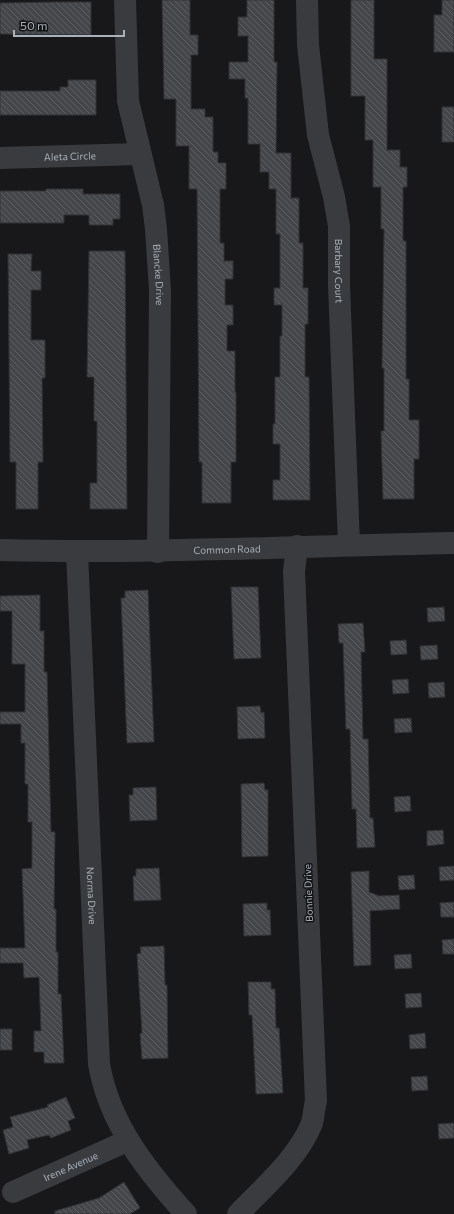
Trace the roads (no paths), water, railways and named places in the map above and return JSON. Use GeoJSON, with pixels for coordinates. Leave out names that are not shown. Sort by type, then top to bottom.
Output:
{"type":"FeatureCollection","features":[{"type":"Feature","properties":{"kind":"street","name":"Blancke Drive"},"geometry":{"type":"LineString","coordinates":[[125,0],[128,101],[156,229],[160,290],[158,552]]}},
{"type":"Feature","properties":{"kind":"street","name":"Barbary Court"},"geometry":{"type":"LineString","coordinates":[[307,0],[308,44],[318,135],[334,197],[339,226],[339,285],[349,545]]}},
{"type":"Feature","properties":{"kind":"street","name":"Aleta Circle"},"geometry":{"type":"LineString","coordinates":[[0,158],[139,154]]}},
{"type":"Feature","properties":{"kind":"street","name":"Common Road"},"geometry":{"type":"LineString","coordinates":[[0,550],[158,552],[297,546],[454,543]]}},
{"type":"Feature","properties":{"kind":"street","name":"Bonnie Drive"},"geometry":{"type":"LineString","coordinates":[[238,1214],[290,1157],[303,1139],[312,1122],[316,1101],[294,572],[297,546]]}},
{"type":"Feature","properties":{"kind":"street","name":"Norma Drive"},"geometry":{"type":"LineString","coordinates":[[77,552],[99,1064],[106,1096],[127,1140],[164,1190],[186,1214]]}},
{"type":"Feature","properties":{"kind":"street","name":"Irene Avenue"},"geometry":{"type":"LineString","coordinates":[[13,1192],[127,1140]]}}]}
